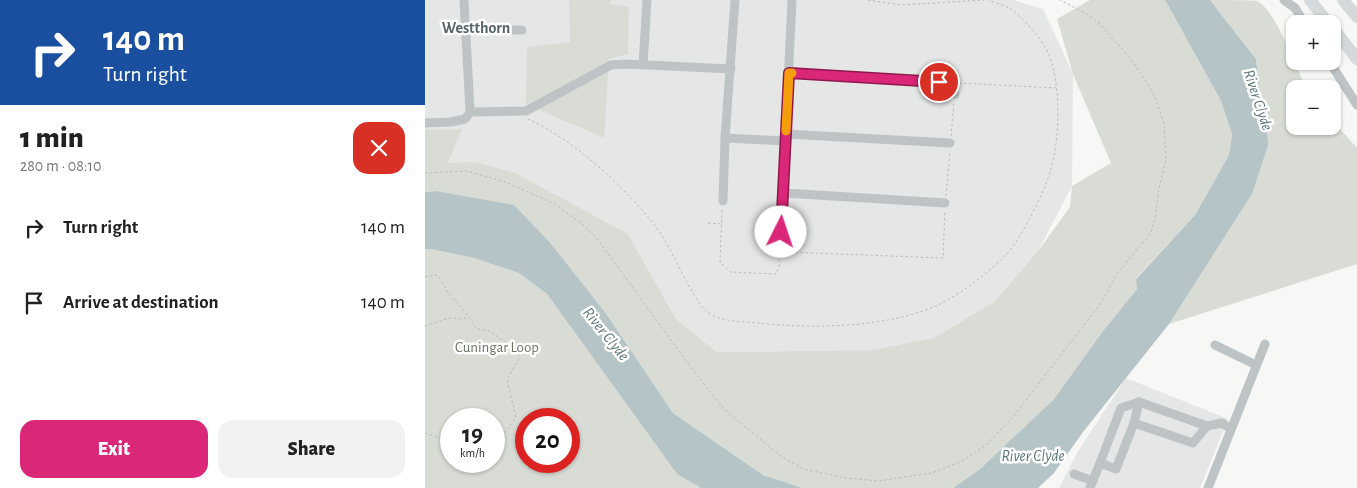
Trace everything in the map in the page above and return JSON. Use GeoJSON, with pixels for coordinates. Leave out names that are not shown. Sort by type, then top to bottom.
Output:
{"type":"FeatureCollection","features":[{"type":"Feature","properties":{"kind":"highway"},"geometry":{"type":"LineString","coordinates":[[1310,0],[1322,15]]}},
{"type":"Feature","properties":{"kind":"highway"},"geometry":{"type":"LineString","coordinates":[[1343,0],[1357,17]]}},
{"type":"Feature","properties":{"kind":"highway"},"geometry":{"type":"LineString","coordinates":[[1341,39],[1355,58]]}},
{"type":"Feature","properties":{"kind":"street"},"geometry":{"type":"LineString","coordinates":[[464,0],[469,110],[471,111]]}},
{"type":"Feature","properties":{"kind":"street"},"geometry":{"type":"LineString","coordinates":[[643,65],[647,0]]}},
{"type":"Feature","properties":{"kind":"street"},"geometry":{"type":"LineString","coordinates":[[723,201],[725,138],[735,0]]}},
{"type":"Feature","properties":{"kind":"street"},"geometry":{"type":"LineString","coordinates":[[792,0],[781,232],[795,231]]}},
{"type":"Feature","properties":{"kind":"street"},"geometry":{"type":"LineString","coordinates":[[1284,0],[1295,8],[1299,15]]}},
{"type":"Feature","properties":{"kind":"street"},"geometry":{"type":"LineString","coordinates":[[465,30],[522,30]]}},
{"type":"Feature","properties":{"kind":"street"},"geometry":{"type":"LineString","coordinates":[[471,111],[526,111],[611,65],[731,69]]}},
{"type":"Feature","properties":{"kind":"street"},"geometry":{"type":"LineString","coordinates":[[1335,70],[1357,105]]}},
{"type":"Feature","properties":{"kind":"street"},"geometry":{"type":"LineString","coordinates":[[789,73],[951,83],[955,94]]}},
{"type":"Feature","properties":{"kind":"street"},"geometry":{"type":"LineString","coordinates":[[425,122],[465,120],[471,111]]}},
{"type":"Feature","properties":{"kind":"street"},"geometry":{"type":"LineString","coordinates":[[725,138],[950,143]]}},
{"type":"Feature","properties":{"kind":"street"},"geometry":{"type":"LineString","coordinates":[[784,193],[945,203]]}},
{"type":"Feature","properties":{"kind":"street"},"geometry":{"type":"LineString","coordinates":[[1208,488],[1265,344]]}},
{"type":"Feature","properties":{"kind":"street"},"geometry":{"type":"LineString","coordinates":[[1215,345],[1256,364]]}},
{"type":"Feature","properties":{"kind":"street"},"geometry":{"type":"LineString","coordinates":[[1074,474],[1091,484],[1121,408],[1139,402],[1207,426],[1221,423],[1231,429]]}},
{"type":"Feature","properties":{"kind":"street"},"geometry":{"type":"LineString","coordinates":[[1100,463],[1116,470],[1134,423],[1139,402]]}},
{"type":"Feature","properties":{"kind":"street"},"geometry":{"type":"LineString","coordinates":[[1134,423],[1193,443],[1207,426]]}},
{"type":"Feature","properties":{"kind":"path"},"geometry":{"type":"LineString","coordinates":[[868,0],[902,5],[984,0]]}},
{"type":"Feature","properties":{"kind":"path"},"geometry":{"type":"LineString","coordinates":[[526,111],[528,119],[542,125],[585,156],[630,198],[657,229],[706,312],[727,320],[790,326],[877,323],[938,305],[996,266],[1014,245],[1037,203],[1051,170],[1058,129],[1057,88],[1049,53],[1025,21],[1009,8],[988,0]]}},
{"type":"Feature","properties":{"kind":"path"},"geometry":{"type":"LineString","coordinates":[[425,173],[467,171],[505,182],[555,204],[582,224],[598,240],[695,373],[725,410],[782,457],[804,469],[846,478],[878,481],[932,473],[962,460],[987,444],[1013,418],[1101,303],[1116,275],[1151,233],[1166,159],[1164,124],[1153,92],[1130,58],[1100,24],[1085,13],[1060,0]]}},
{"type":"Feature","properties":{"kind":"path"},"geometry":{"type":"LineString","coordinates":[[951,83],[967,82],[1057,88]]}},
{"type":"Feature","properties":{"kind":"path"},"geometry":{"type":"LineString","coordinates":[[781,250],[787,252],[943,258],[945,203],[955,94]]}},
{"type":"Feature","properties":{"kind":"path"},"geometry":{"type":"LineString","coordinates":[[723,201],[720,262],[730,272],[776,274],[779,267],[781,232]]}},
{"type":"Feature","properties":{"kind":"path"},"geometry":{"type":"LineString","coordinates":[[708,223],[722,224]]}},
{"type":"Feature","properties":{"kind":"path"},"geometry":{"type":"LineString","coordinates":[[425,277],[435,275],[439,277],[444,287],[477,329],[490,331],[519,352],[519,358],[507,380],[516,417],[505,432]]}},
{"type":"Feature","properties":{"kind":"path"},"geometry":{"type":"LineString","coordinates":[[425,326],[449,318],[463,319],[468,317]]}},
{"type":"Feature","properties":{"kind":"path"},"geometry":{"type":"LineString","coordinates":[[425,433],[440,438]]}},
{"type":"Feature","properties":{"kind":"shaded area","name":"Westthorn"},"geometry":{"type":"Polygon","coordinates":[[[425,0],[1013,0],[1043,9],[1073,74],[1072,186],[1038,251],[995,301],[934,338],[871,350],[717,352],[676,319],[628,234],[425,163],[425,0]]]}},
{"type":"Feature","properties":{"kind":"shaded area"},"geometry":{"type":"Polygon","coordinates":[[[1126,378],[1228,419],[1200,488],[1059,488],[1077,453],[1126,378]]]}},
{"type":"Feature","properties":{"kind":"green space"},"geometry":{"type":"Polygon","coordinates":[[[569,0],[611,0],[610,4],[629,7],[628,54],[609,59],[604,138],[526,104],[527,47],[570,42],[569,0]]]}},
{"type":"Feature","properties":{"kind":"green space"},"geometry":{"type":"Polygon","coordinates":[[[1090,0],[1165,0],[1221,101],[1232,134],[1229,155],[1195,215],[1136,278],[1137,289],[1103,331],[1054,399],[980,469],[953,488],[803,488],[763,475],[673,413],[607,315],[435,191],[425,192],[425,130],[462,129],[448,163],[475,162],[515,173],[628,234],[676,319],[717,352],[871,350],[934,338],[995,301],[1038,251],[1070,207],[1072,186],[1111,163],[1073,74],[1057,19],[1090,0]]]}},
{"type":"Feature","properties":{"kind":"green space"},"geometry":{"type":"Polygon","coordinates":[[[1210,0],[1257,1],[1264,6],[1278,27],[1286,43],[1286,70],[1298,70],[1302,80],[1286,80],[1286,135],[1341,135],[1341,130],[1357,148],[1357,264],[1169,324],[1252,194],[1265,113],[1259,87],[1256,59],[1210,0]]]}},
{"type":"Feature","properties":{"kind":"green space","name":"Cuningar Loop"},"geometry":{"type":"Polygon","coordinates":[[[425,249],[474,258],[519,273],[547,294],[677,474],[701,488],[425,488],[425,249]]]}},
{"type":"Feature","properties":{"kind":"water","name":"River Clyde"},"geometry":{"type":"Polygon","coordinates":[[[1165,0],[1210,0],[1256,59],[1268,145],[1252,194],[1169,324],[1083,432],[1054,473],[1038,488],[953,488],[980,469],[1054,399],[1103,331],[1137,289],[1136,279],[1195,215],[1229,155],[1232,134],[1221,101],[1165,0]]]}},
{"type":"Feature","properties":{"kind":"water","name":"River Clyde"},"geometry":{"type":"Polygon","coordinates":[[[435,191],[514,205],[551,244],[607,315],[673,413],[763,475],[803,488],[701,488],[677,474],[547,294],[519,273],[474,258],[425,249],[425,192],[435,191]]]}},
{"type":"Feature","properties":{"kind":"slow traffic"},"geometry":{"type":"LineString","coordinates":[[786,131],[789,73],[792,73]]}},
{"type":"Feature","properties":{"kind":"district","name":"Westthorn"},"geometry":{"type":"Point","coordinates":[476,28]}},
{"type":"Feature","properties":{"kind":"route"},"geometry":{"type":"LineString","coordinates":[[781,232],[789,73],[939,82]]}}]}
